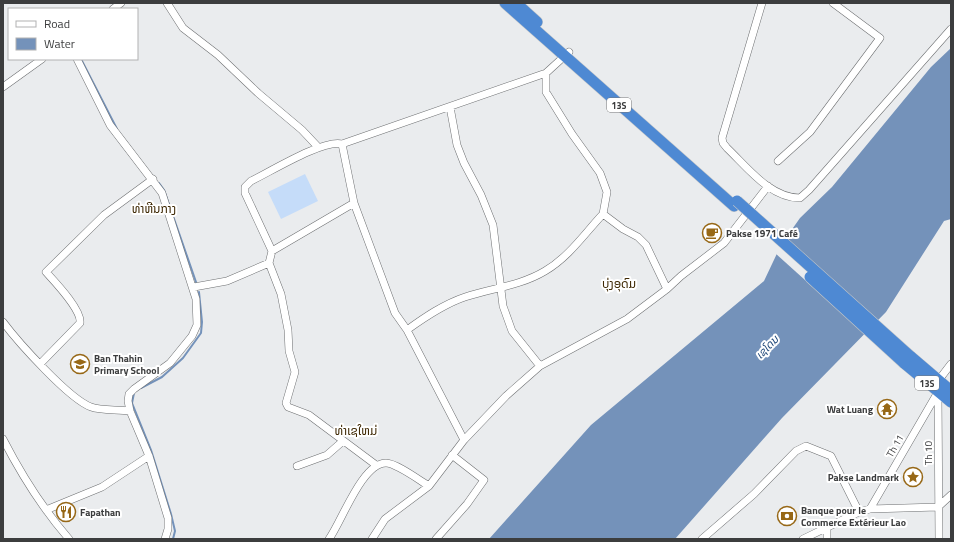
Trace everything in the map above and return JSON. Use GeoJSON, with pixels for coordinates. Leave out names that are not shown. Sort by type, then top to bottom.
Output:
{"type":"FeatureCollection","features":[{"type":"Feature","properties":{"kind":"highway","name":"13S"},"geometry":{"type":"LineString","coordinates":[[505,3],[567,54],[735,204],[907,360],[938,392],[951,402]]}},
{"type":"Feature","properties":{"kind":"highway","name":"13S"},"geometry":{"type":"LineString","coordinates":[[516,3],[567,54]]}},
{"type":"Feature","properties":{"kind":"highway","name":"13S"},"geometry":{"type":"LineString","coordinates":[[907,360],[951,391]]}},
{"type":"Feature","properties":{"kind":"street"},"geometry":{"type":"LineString","coordinates":[[167,3],[183,28],[218,55],[258,93],[302,130],[318,147]]}},
{"type":"Feature","properties":{"kind":"street"},"geometry":{"type":"LineString","coordinates":[[762,3],[722,138],[723,143],[727,148],[768,186],[785,196],[800,198],[809,190],[951,29]]}},
{"type":"Feature","properties":{"kind":"street"},"geometry":{"type":"LineString","coordinates":[[778,162],[810,132],[880,38],[833,3]]}},
{"type":"Feature","properties":{"kind":"street"},"geometry":{"type":"LineString","coordinates":[[376,465],[309,415],[288,407],[286,403],[294,372],[289,351],[288,330],[281,294],[269,263],[272,251],[245,193],[246,187],[250,181],[318,147],[337,143],[342,144],[546,73],[567,54]]}},
{"type":"Feature","properties":{"kind":"street"},"geometry":{"type":"LineString","coordinates":[[3,87],[41,60]]}},
{"type":"Feature","properties":{"kind":"street"},"geometry":{"type":"LineString","coordinates":[[78,60],[110,125],[153,179],[162,193],[194,287],[198,313],[197,325],[192,336],[170,363],[129,394],[128,401],[130,411],[149,456],[168,518],[168,529],[165,539]]}},
{"type":"Feature","properties":{"kind":"street"},"geometry":{"type":"LineString","coordinates":[[407,330],[450,303],[527,280],[558,263],[570,252],[604,214],[607,192],[600,173],[572,134],[546,92],[546,73]]}},
{"type":"Feature","properties":{"kind":"street"},"geometry":{"type":"LineString","coordinates":[[450,107],[457,145],[464,163],[481,195],[493,225],[502,288],[503,306],[512,331],[540,366]]}},
{"type":"Feature","properties":{"kind":"street"},"geometry":{"type":"LineString","coordinates":[[342,144],[354,203],[395,313],[407,330],[464,440]]}},
{"type":"Feature","properties":{"kind":"street"},"geometry":{"type":"LineString","coordinates":[[40,364],[80,323],[81,319],[70,302],[46,272],[104,215],[153,179]]}},
{"type":"Feature","properties":{"kind":"street"},"geometry":{"type":"LineString","coordinates":[[372,539],[385,520],[429,486],[464,440],[506,396],[540,366],[627,319],[667,289],[681,276],[724,243],[768,186]]}},
{"type":"Feature","properties":{"kind":"street"},"geometry":{"type":"LineString","coordinates":[[272,251],[354,203]]}},
{"type":"Feature","properties":{"kind":"street"},"geometry":{"type":"LineString","coordinates":[[604,214],[623,229],[638,236],[646,245],[667,289]]}},
{"type":"Feature","properties":{"kind":"street"},"geometry":{"type":"LineString","coordinates":[[194,287],[227,281],[269,263]]}},
{"type":"Feature","properties":{"kind":"street"},"geometry":{"type":"LineString","coordinates":[[3,322],[40,364],[82,402],[97,409],[130,411]]}},
{"type":"Feature","properties":{"kind":"street"},"geometry":{"type":"LineString","coordinates":[[938,381],[951,364]]}},
{"type":"Feature","properties":{"kind":"street","name":"Th 10"},"geometry":{"type":"LineString","coordinates":[[938,392],[939,539]]}},
{"type":"Feature","properties":{"kind":"street","name":"Th 11"},"geometry":{"type":"LineString","coordinates":[[870,509],[938,392]]}},
{"type":"Feature","properties":{"kind":"street"},"geometry":{"type":"LineString","coordinates":[[3,439],[12,457],[46,510],[69,539]]}},
{"type":"Feature","properties":{"kind":"street"},"geometry":{"type":"LineString","coordinates":[[297,466],[327,455],[343,441]]}},
{"type":"Feature","properties":{"kind":"street"},"geometry":{"type":"LineString","coordinates":[[702,539],[754,494],[796,451],[806,446],[831,456],[859,512]]}},
{"type":"Feature","properties":{"kind":"street"},"geometry":{"type":"LineString","coordinates":[[436,539],[467,504],[484,480],[452,455]]}},
{"type":"Feature","properties":{"kind":"street"},"geometry":{"type":"LineString","coordinates":[[46,510],[102,487],[149,456]]}},
{"type":"Feature","properties":{"kind":"street"},"geometry":{"type":"LineString","coordinates":[[329,539],[362,480],[376,465],[387,463],[429,486]]}},
{"type":"Feature","properties":{"kind":"street"},"geometry":{"type":"LineString","coordinates":[[803,539],[859,512],[870,509],[938,507],[950,498]]}},
{"type":"Feature","properties":{"kind":"street"},"geometry":{"type":"LineString","coordinates":[[827,528],[827,539]]}},
{"type":"Feature","properties":{"kind":"shaded area"},"geometry":{"type":"Polygon","coordinates":[[[305,174],[318,201],[281,219],[268,192],[305,174]]]}},
{"type":"Feature","properties":{"kind":"water","name":"ເຊໂດນ"},"geometry":{"type":"Polygon","coordinates":[[[951,48],[951,219],[944,221],[886,312],[782,418],[675,539],[489,539],[591,425],[764,281],[781,245],[800,218],[832,187],[931,67],[951,48]]]}},
{"type":"Feature","properties":{"kind":"pier"},"geometry":{"type":"Polygon","coordinates":[[[779,245],[876,325],[866,335],[775,253],[779,245]]]}},
{"type":"Feature","properties":{"kind":"waterway"},"geometry":{"type":"LineString","coordinates":[[82,60],[117,129]]}},
{"type":"Feature","properties":{"kind":"waterway"},"geometry":{"type":"LineString","coordinates":[[159,183],[164,190],[196,282]]}},
{"type":"Feature","properties":{"kind":"waterway"},"geometry":{"type":"LineString","coordinates":[[141,388],[162,377],[183,358],[201,333],[202,322],[199,292]]}},
{"type":"Feature","properties":{"kind":"waterway"},"geometry":{"type":"LineString","coordinates":[[134,393],[132,403],[151,450],[171,514],[175,531],[173,539]]}},
{"type":"Feature","properties":{"kind":"place","name":"Pakse 1971 Café"},"geometry":{"type":"Point","coordinates":[712,233]}},
{"type":"Feature","properties":{"kind":"place","name":"Ban Thahin Primary School"},"geometry":{"type":"Point","coordinates":[80,364]}},
{"type":"Feature","properties":{"kind":"place","name":"Wat Luang"},"geometry":{"type":"Point","coordinates":[887,409]}},
{"type":"Feature","properties":{"kind":"place","name":"Pakse Landmark"},"geometry":{"type":"Point","coordinates":[913,477]}},
{"type":"Feature","properties":{"kind":"place","name":"Fapathan"},"geometry":{"type":"Point","coordinates":[66,512]}},
{"type":"Feature","properties":{"kind":"place","name":"Banque pour le Commerce Extérieur Lao"},"geometry":{"type":"Point","coordinates":[787,516]}},
{"type":"Feature","properties":{"kind":"district","name":"ທ່າຫີນກາງ"},"geometry":{"type":"Point","coordinates":[154,208]}},
{"type":"Feature","properties":{"kind":"district","name":"ບຸ່ງອຸດົມ"},"geometry":{"type":"Point","coordinates":[619,283]}},
{"type":"Feature","properties":{"kind":"district","name":"ທ່າເຊໃຫມ່"},"geometry":{"type":"Point","coordinates":[356,430]}}]}
